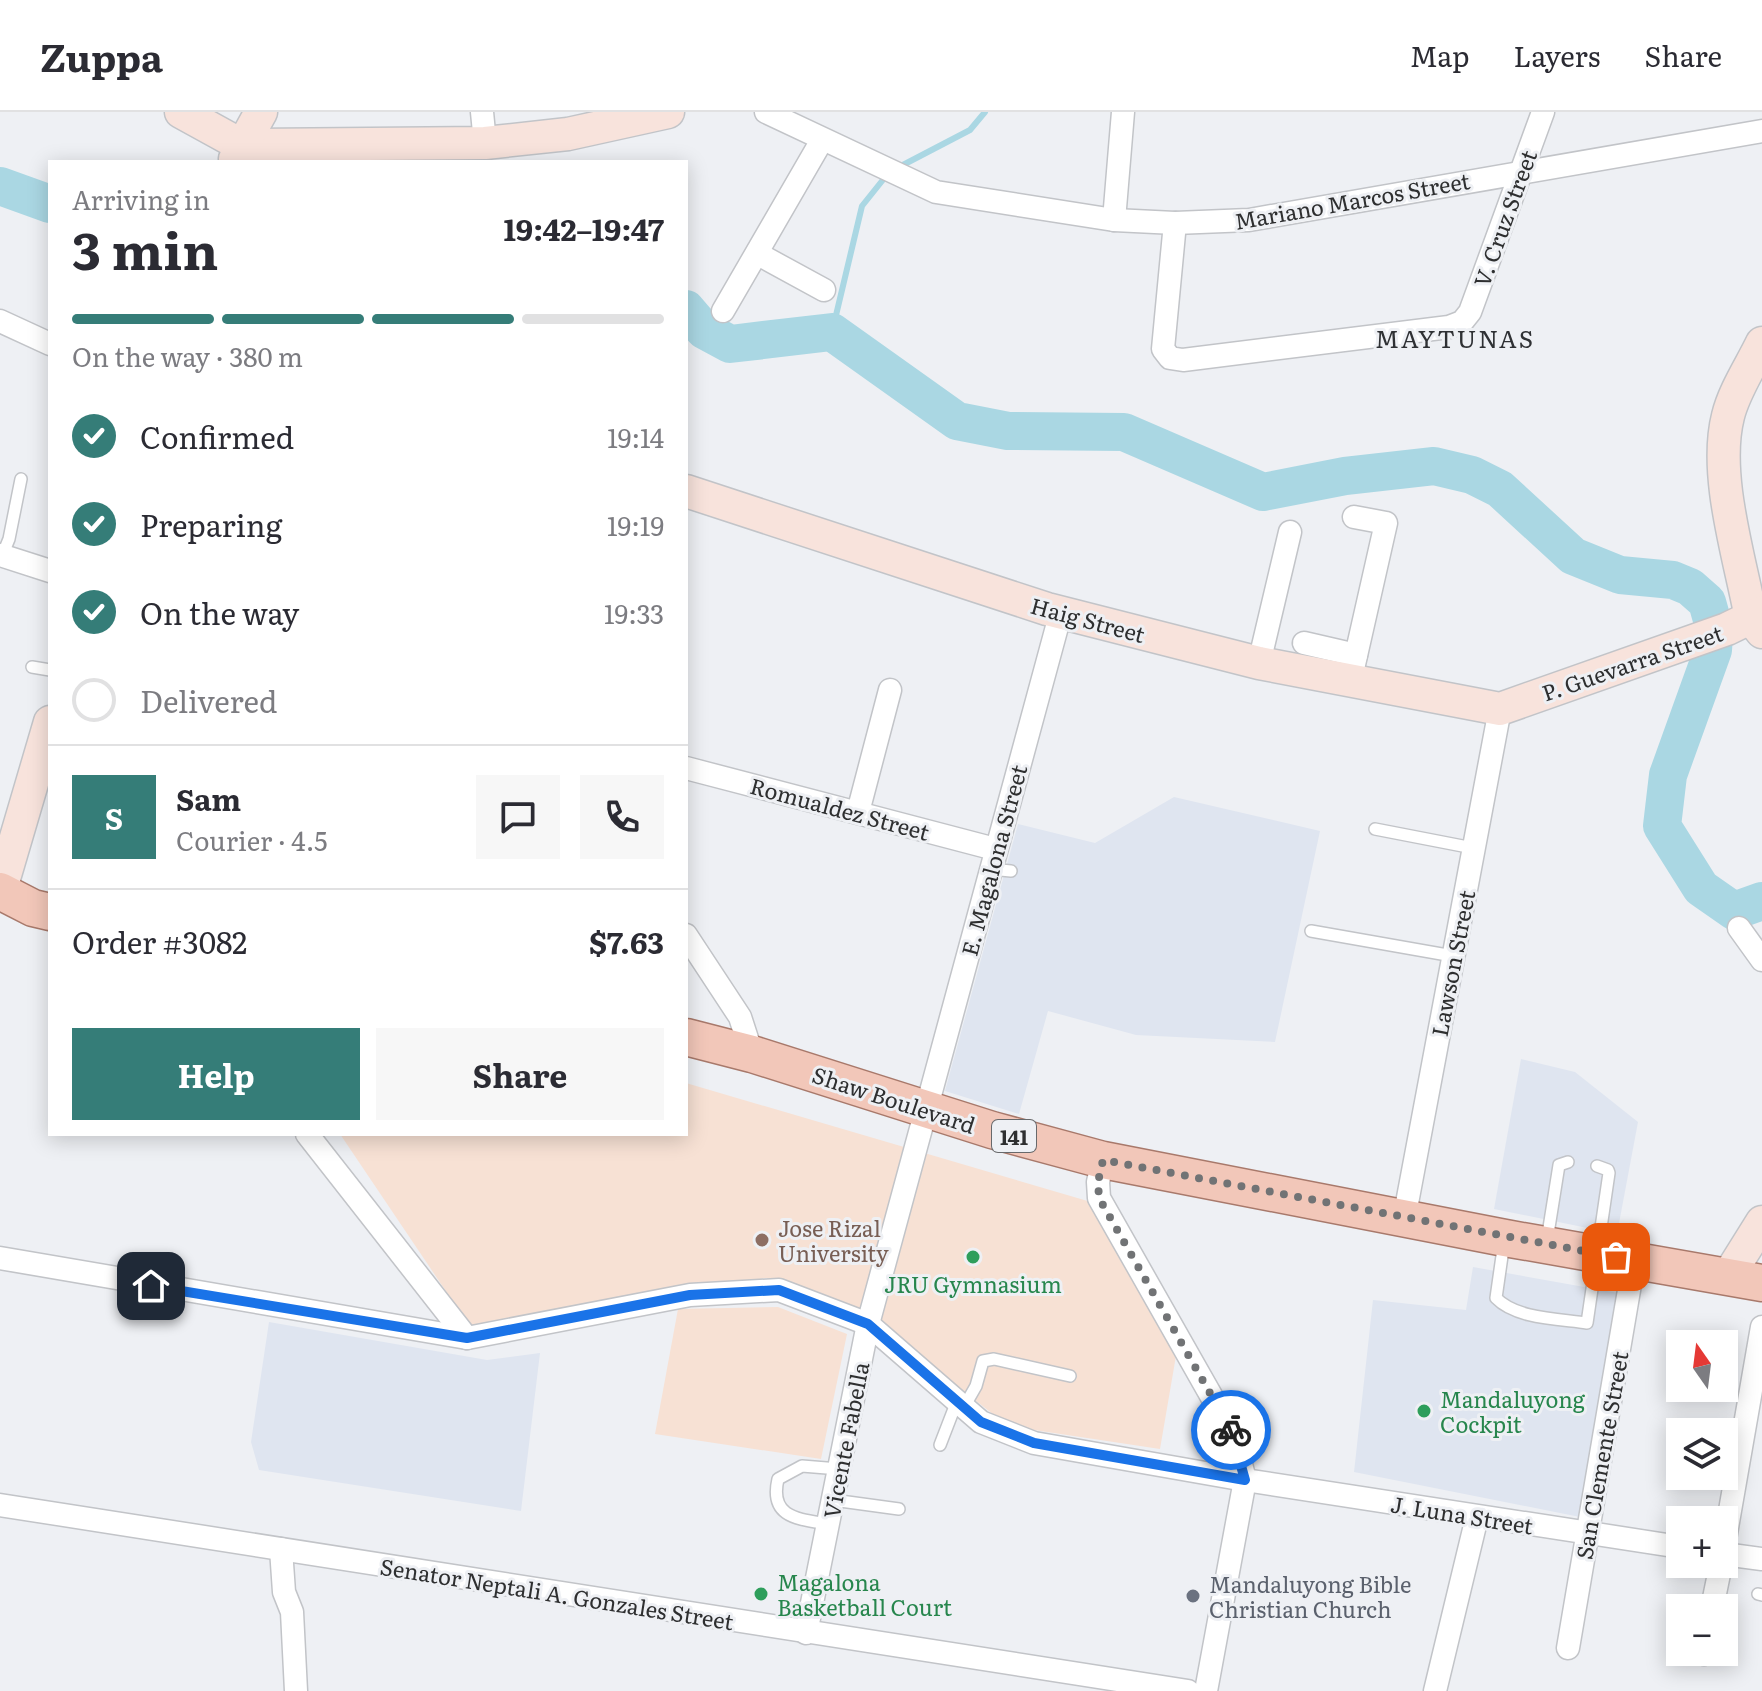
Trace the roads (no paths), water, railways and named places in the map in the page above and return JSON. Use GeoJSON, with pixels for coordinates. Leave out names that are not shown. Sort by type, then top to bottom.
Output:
{"type":"FeatureCollection","features":[{"type":"Feature","properties":{"kind":"main road"},"geometry":{"type":"LineString","coordinates":[[181,112],[237,154],[483,127],[568,134],[647,114]]}},
{"type":"Feature","properties":{"kind":"main road"},"geometry":{"type":"LineString","coordinates":[[237,154],[261,112]]}},
{"type":"Feature","properties":{"kind":"main road"},"geometry":{"type":"LineString","coordinates":[[1740,626],[1723,439],[1729,412],[1762,343]]}},
{"type":"Feature","properties":{"kind":"main road","name":"Haig Street"},"geometry":{"type":"LineString","coordinates":[[688,492],[1061,612],[1259,663],[1353,669],[1500,709]]}},
{"type":"Feature","properties":{"kind":"main road","name":"P. Guevarra Street"},"geometry":{"type":"LineString","coordinates":[[1500,709],[1740,626]]}},
{"type":"Feature","properties":{"kind":"main road"},"geometry":{"type":"LineString","coordinates":[[28,913],[0,892],[48,729]]}},
{"type":"Feature","properties":{"kind":"main road","name":"Shaw Boulevard"},"geometry":{"type":"LineString","coordinates":[[688,1038],[1103,1160],[1505,1238],[1745,1280]]}},
{"type":"Feature","properties":{"kind":"main road"},"geometry":{"type":"LineString","coordinates":[[1745,1280],[1762,1222]]}},
{"type":"Feature","properties":{"kind":"street","name":"Mariano Marcos Street"},"geometry":{"type":"LineString","coordinates":[[766,112],[936,192],[1114,220],[1175,223],[1249,220],[1762,131]]}},
{"type":"Feature","properties":{"kind":"street"},"geometry":{"type":"LineString","coordinates":[[1114,220],[1123,112]]}},
{"type":"Feature","properties":{"kind":"street","name":"V. Cruz Street"},"geometry":{"type":"LineString","coordinates":[[1175,223],[1163,349],[1170,358],[1183,360],[1449,327],[1462,322],[1470,312],[1543,112]]}},
{"type":"Feature","properties":{"kind":"street"},"geometry":{"type":"LineString","coordinates":[[723,311],[822,140]]}},
{"type":"Feature","properties":{"kind":"street"},"geometry":{"type":"LineString","coordinates":[[758,254],[824,290]]}},
{"type":"Feature","properties":{"kind":"street"},"geometry":{"type":"LineString","coordinates":[[0,321],[48,343]]}},
{"type":"Feature","properties":{"kind":"street"},"geometry":{"type":"LineString","coordinates":[[1304,643],[1353,669],[1386,523],[1354,517]]}},
{"type":"Feature","properties":{"kind":"street"},"geometry":{"type":"LineString","coordinates":[[1259,663],[1290,532]]}},
{"type":"Feature","properties":{"kind":"street"},"geometry":{"type":"LineString","coordinates":[[1,556],[48,570]]}},
{"type":"Feature","properties":{"kind":"street","name":"E. Magalona Street"},"geometry":{"type":"LineString","coordinates":[[926,1109],[1000,860],[1061,612]]}},
{"type":"Feature","properties":{"kind":"street"},"geometry":{"type":"LineString","coordinates":[[858,812],[890,690]]}},
{"type":"Feature","properties":{"kind":"street","name":"Lawson Street"},"geometry":{"type":"LineString","coordinates":[[1404,1219],[1500,709]]}},
{"type":"Feature","properties":{"kind":"street","name":"Romualdez Street"},"geometry":{"type":"LineString","coordinates":[[688,769],[858,812],[1000,860]]}},
{"type":"Feature","properties":{"kind":"street"},"geometry":{"type":"LineString","coordinates":[[1739,928],[1762,960]]}},
{"type":"Feature","properties":{"kind":"street"},"geometry":{"type":"LineString","coordinates":[[688,938],[740,1017],[752,1054]]}},
{"type":"Feature","properties":{"kind":"street","name":"Vicente Fabella"},"geometry":{"type":"LineString","coordinates":[[806,1633],[868,1324],[926,1109]]}},
{"type":"Feature","properties":{"kind":"street"},"geometry":{"type":"LineString","coordinates":[[309,1136],[467,1338]]}},
{"type":"Feature","properties":{"kind":"street"},"geometry":{"type":"LineString","coordinates":[[1103,1160],[1098,1182],[1099,1198],[1234,1436],[1245,1480],[1206,1691]]}},
{"type":"Feature","properties":{"kind":"street"},"geometry":{"type":"LineString","coordinates":[[0,1258],[467,1338]]}},
{"type":"Feature","properties":{"kind":"street","name":"San Clemente Street"},"geometry":{"type":"LineString","coordinates":[[1568,1648],[1634,1261]]}},
{"type":"Feature","properties":{"kind":"street","name":"J. Luna Street"},"geometry":{"type":"LineString","coordinates":[[467,1338],[690,1295],[779,1290],[868,1324],[981,1422],[1034,1443],[1245,1480],[1666,1545]]}},
{"type":"Feature","properties":{"kind":"street"},"geometry":{"type":"LineString","coordinates":[[1731,1506],[1762,1327]]}},
{"type":"Feature","properties":{"kind":"street","name":"Senator Neptali A. Gonzales Street"},"geometry":{"type":"LineString","coordinates":[[0,1505],[806,1633],[1111,1685],[1156,1686],[1188,1691]]}},
{"type":"Feature","properties":{"kind":"street"},"geometry":{"type":"LineString","coordinates":[[1435,1691],[1477,1517]]}},
{"type":"Feature","properties":{"kind":"street"},"geometry":{"type":"LineString","coordinates":[[281,1549],[284,1592],[292,1612],[296,1691]]}},
{"type":"Feature","properties":{"kind":"street"},"geometry":{"type":"LineString","coordinates":[[1738,1556],[1762,1559]]}},
{"type":"Feature","properties":{"kind":"lane"},"geometry":{"type":"LineString","coordinates":[[1,556],[9,539],[21,479]]}},
{"type":"Feature","properties":{"kind":"lane"},"geometry":{"type":"LineString","coordinates":[[32,667],[48,670]]}},
{"type":"Feature","properties":{"kind":"lane"},"geometry":{"type":"LineString","coordinates":[[1375,829],[1473,848]]}},
{"type":"Feature","properties":{"kind":"lane"},"geometry":{"type":"LineString","coordinates":[[1311,931],[1453,956]]}},
{"type":"Feature","properties":{"kind":"lane"},"geometry":{"type":"LineString","coordinates":[[1546,1245],[1559,1165],[1568,1162]]}},
{"type":"Feature","properties":{"kind":"lane"},"geometry":{"type":"LineString","coordinates":[[1505,1238],[1496,1298],[1533,1315],[1587,1323],[1589,1290],[1598,1254],[1609,1173],[1597,1166]]}},
{"type":"Feature","properties":{"kind":"lane"},"geometry":{"type":"LineString","coordinates":[[940,1445],[960,1404],[976,1386],[983,1361],[994,1359],[1070,1376]]}},
{"type":"Feature","properties":{"kind":"lane"},"geometry":{"type":"LineString","coordinates":[[828,1524],[790,1516],[779,1506],[775,1494],[778,1479],[802,1466],[839,1469]]}},
{"type":"Feature","properties":{"kind":"lane"},"geometry":{"type":"LineString","coordinates":[[833,1500],[899,1509]]}},
{"type":"Feature","properties":{"kind":"waterway"},"geometry":{"type":"LineString","coordinates":[[899,167],[970,130],[985,112]]}},
{"type":"Feature","properties":{"kind":"waterway"},"geometry":{"type":"LineString","coordinates":[[832,332],[862,206],[886,176]]}},
{"type":"Feature","properties":{"kind":"waterway"},"geometry":{"type":"LineString","coordinates":[[0,186],[48,203]]}},
{"type":"Feature","properties":{"kind":"waterway"},"geometry":{"type":"LineString","coordinates":[[688,311],[704,330],[730,344],[832,332],[957,421],[1008,431],[1124,432],[1263,492],[1345,476],[1434,466],[1472,475],[1500,489],[1573,556],[1620,575],[1673,580],[1690,587],[1707,602],[1712,620]]}},
{"type":"Feature","properties":{"kind":"waterway"},"geometry":{"type":"LineString","coordinates":[[1714,636],[1713,650],[1668,775],[1662,826],[1701,888],[1734,911],[1762,901]]}},
{"type":"Feature","properties":{"kind":"place","name":"Jose Rizal University"},"geometry":{"type":"Point","coordinates":[762,1240]}},
{"type":"Feature","properties":{"kind":"place","name":"JRU Gymnasium"},"geometry":{"type":"Point","coordinates":[973,1257]}},
{"type":"Feature","properties":{"kind":"place","name":"Mandaluyong Cockpit"},"geometry":{"type":"Point","coordinates":[1424,1411]}},
{"type":"Feature","properties":{"kind":"place","name":"Magalona Basketball Court"},"geometry":{"type":"Point","coordinates":[761,1594]}},
{"type":"Feature","properties":{"kind":"place","name":"Mandaluyong Bible Christian Church"},"geometry":{"type":"Point","coordinates":[1193,1596]}},
{"type":"Feature","properties":{"kind":"district","name":"MAYTUNAS"},"geometry":{"type":"Point","coordinates":[1455,337]}}]}
